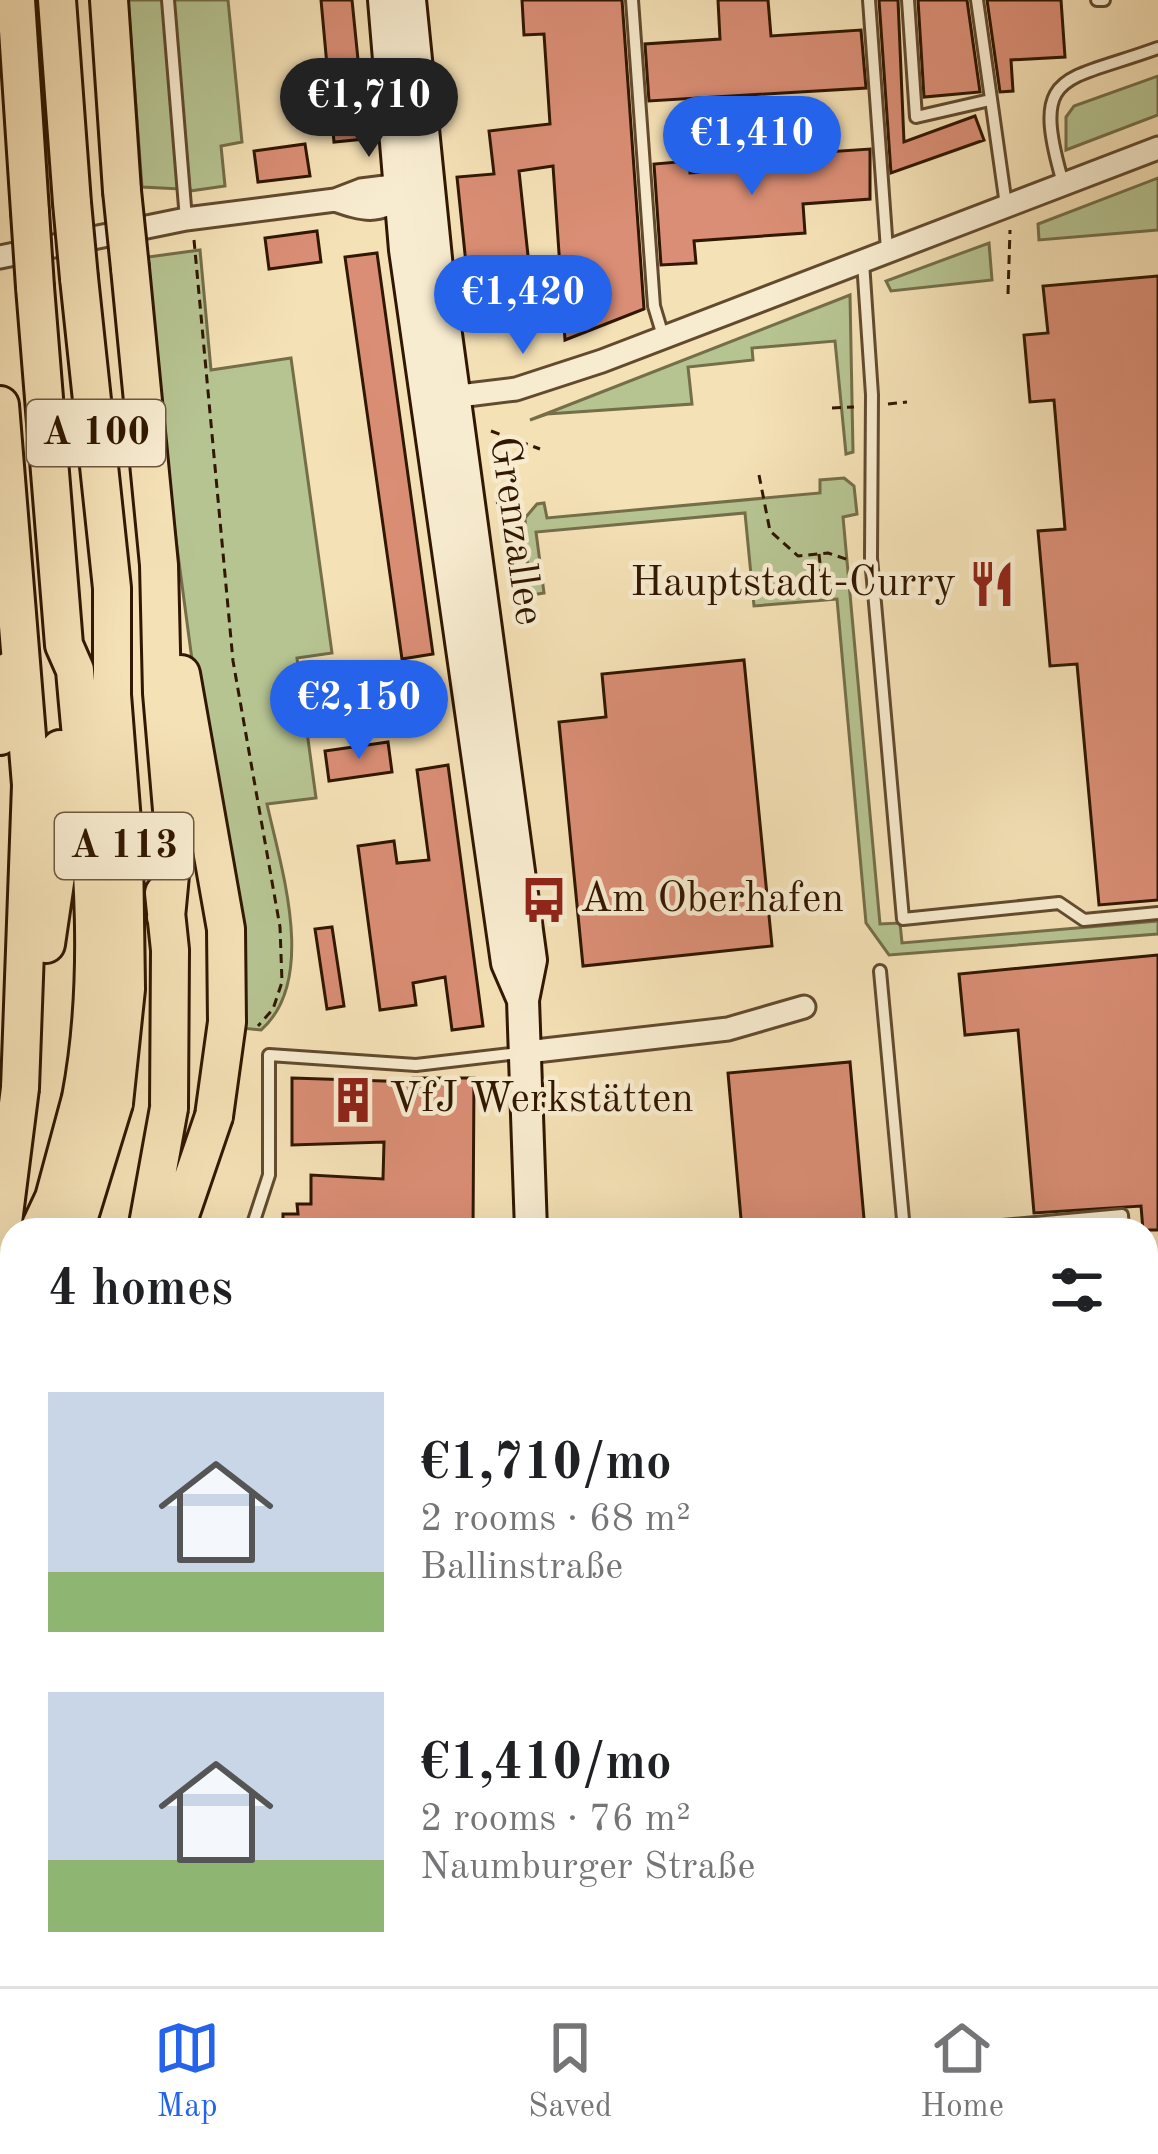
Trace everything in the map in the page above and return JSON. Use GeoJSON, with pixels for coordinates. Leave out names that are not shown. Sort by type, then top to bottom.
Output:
{"type":"FeatureCollection","features":[{"type":"Feature","properties":{"kind":"highway","name":"A 100"},"geometry":{"type":"LineString","coordinates":[[4,1218],[57,869],[62,770],[56,666],[64,645],[16,0]]}},
{"type":"Feature","properties":{"kind":"highway","name":"A 100"},"geometry":{"type":"LineString","coordinates":[[57,0],[79,278],[112,588],[130,657],[166,917],[170,1108],[149,1218]]}},
{"type":"Feature","properties":{"kind":"highway"},"geometry":{"type":"LineString","coordinates":[[109,0],[122,191],[159,565],[162,693],[174,833],[166,917]]}},
{"type":"Feature","properties":{"kind":"highway"},"geometry":{"type":"LineString","coordinates":[[0,405],[31,784],[20,1088]]}},
{"type":"Feature","properties":{"kind":"highway"},"geometry":{"type":"LineString","coordinates":[[159,565],[226,929],[227,1022],[214,1115],[179,1218]]}},
{"type":"Feature","properties":{"kind":"highway","name":"A 113"},"geometry":{"type":"LineString","coordinates":[[77,1218],[98,1101],[126,989],[112,695],[112,588]]}},
{"type":"Feature","properties":{"kind":"highway"},"geometry":{"type":"LineString","coordinates":[[0,736],[20,626]]}},
{"type":"Feature","properties":{"kind":"highway","name":"A 113"},"geometry":{"type":"LineString","coordinates":[[45,1218],[98,1101],[95,935],[75,670],[64,645]]}},
{"type":"Feature","properties":{"kind":"main road","name":"Grenzallee"},"geometry":{"type":"LineString","coordinates":[[384,0],[415,193],[440,398],[530,941],[523,1000],[531,1218]]}},
{"type":"Feature","properties":{"kind":"main road","name":"Grenzallee"},"geometry":{"type":"LineString","coordinates":[[410,0],[415,193]]}},
{"type":"Feature","properties":{"kind":"street"},"geometry":{"type":"LineString","coordinates":[[440,398],[546,381],[1158,148]]}},
{"type":"Feature","properties":{"kind":"street"},"geometry":{"type":"LineString","coordinates":[[0,257],[186,219],[335,200],[364,210],[388,207],[415,193]]}},
{"type":"Feature","properties":{"kind":"street"},"geometry":{"type":"LineString","coordinates":[[527,1052],[728,1029],[803,1007]]}},
{"type":"Feature","properties":{"kind":"lane"},"geometry":{"type":"LineString","coordinates":[[168,0],[186,219]]}},
{"type":"Feature","properties":{"kind":"lane"},"geometry":{"type":"LineString","coordinates":[[632,0],[654,306],[663,336]]}},
{"type":"Feature","properties":{"kind":"lane"},"geometry":{"type":"LineString","coordinates":[[869,0],[887,250]]}},
{"type":"Feature","properties":{"kind":"lane"},"geometry":{"type":"LineString","coordinates":[[908,0],[916,117],[991,100]]}},
{"type":"Feature","properties":{"kind":"lane"},"geometry":{"type":"LineString","coordinates":[[977,0],[1006,205]]}},
{"type":"Feature","properties":{"kind":"lane"},"geometry":{"type":"LineString","coordinates":[[1064,183],[1046,113],[1053,94],[1068,81],[1158,48]]}},
{"type":"Feature","properties":{"kind":"lane"},"geometry":{"type":"LineString","coordinates":[[863,259],[870,331],[872,558],[903,919],[1059,904],[1084,920],[1158,913]]}},
{"type":"Feature","properties":{"kind":"lane"},"geometry":{"type":"LineString","coordinates":[[880,971],[903,1218]]}},
{"type":"Feature","properties":{"kind":"lane"},"geometry":{"type":"LineString","coordinates":[[255,1218],[269,1175],[269,1055],[416,1065],[527,1052]]}},
{"type":"Feature","properties":{"kind":"lane"},"geometry":{"type":"LineString","coordinates":[[1089,1218],[1121,1218]]}},
{"type":"Feature","properties":{"kind":"path"},"geometry":{"type":"LineString","coordinates":[[1006,205],[1011,238],[1008,294]]}},
{"type":"Feature","properties":{"kind":"path"},"geometry":{"type":"LineString","coordinates":[[491,431],[540,449]]}},
{"type":"Feature","properties":{"kind":"path"},"geometry":{"type":"LineString","coordinates":[[759,475],[770,531],[798,556],[872,558]]}},
{"type":"Feature","properties":{"kind":"path"},"geometry":{"type":"LineString","coordinates":[[496,503],[524,500]]}},
{"type":"Feature","properties":{"kind":"path"},"geometry":{"type":"LineString","coordinates":[[819,554],[822,582]]}},
{"type":"Feature","properties":{"kind":"green space"},"geometry":{"type":"Polygon","coordinates":[[[128,0],[164,0],[180,189],[142,187],[128,0]]]}},
{"type":"Feature","properties":{"kind":"green space"},"geometry":{"type":"Polygon","coordinates":[[[172,0],[228,0],[242,142],[221,146],[225,186],[190,191],[172,0]]]}},
{"type":"Feature","properties":{"kind":"green space"},"geometry":{"type":"Polygon","coordinates":[[[1158,76],[1158,115],[1066,150],[1066,117],[1074,106],[1158,76]]]}},
{"type":"Feature","properties":{"kind":"green space"},"geometry":{"type":"Polygon","coordinates":[[[1158,178],[1158,230],[1039,240],[1038,224],[1158,178]]]}},
{"type":"Feature","properties":{"kind":"green space"},"geometry":{"type":"Polygon","coordinates":[[[989,243],[992,280],[891,291],[886,281],[989,243]]]}},
{"type":"Feature","properties":{"kind":"green space"},"geometry":{"type":"Polygon","coordinates":[[[200,250],[211,370],[291,358],[332,653],[297,658],[316,798],[267,804],[286,890],[292,953],[278,1009],[261,1030],[241,1028],[165,457],[148,257],[200,250]]]}},
{"type":"Feature","properties":{"kind":"green space"},"geometry":{"type":"Polygon","coordinates":[[[850,295],[853,452],[846,454],[835,341],[752,348],[753,360],[688,367],[692,404],[547,414],[530,420],[850,295]]]}},
{"type":"Feature","properties":{"kind":"green space"},"geometry":{"type":"Polygon","coordinates":[[[844,478],[854,486],[857,514],[843,517],[880,924],[900,923],[902,943],[1158,921],[1158,934],[889,955],[866,923],[837,599],[754,606],[745,513],[536,532],[544,593],[513,598],[511,588],[528,575],[525,518],[537,504],[544,503],[547,518],[820,493],[820,480],[844,478]]]}},
{"type":"Feature","properties":{"kind":"building"},"geometry":{"type":"Polygon","coordinates":[[[321,0],[352,0],[366,139],[334,142],[321,0]]]}},
{"type":"Feature","properties":{"kind":"building"},"geometry":{"type":"Polygon","coordinates":[[[522,0],[622,0],[644,309],[565,340],[553,166],[519,171],[529,265],[490,270],[494,301],[503,300],[506,318],[474,322],[465,254],[457,177],[494,174],[489,131],[550,124],[544,34],[524,35],[522,0]]]}},
{"type":"Feature","properties":{"kind":"building"},"geometry":{"type":"Polygon","coordinates":[[[718,0],[768,0],[771,36],[861,30],[866,88],[649,101],[645,44],[720,39],[718,0]]]}},
{"type":"Feature","properties":{"kind":"building"},"geometry":{"type":"Polygon","coordinates":[[[879,0],[898,0],[904,142],[975,116],[984,140],[891,173],[879,0]]]}},
{"type":"Feature","properties":{"kind":"building"},"geometry":{"type":"Polygon","coordinates":[[[918,0],[967,0],[980,92],[924,97],[918,0]]]}},
{"type":"Feature","properties":{"kind":"building"},"geometry":{"type":"Polygon","coordinates":[[[987,0],[1061,0],[1065,57],[1011,60],[1013,91],[1000,92],[987,0]]]}},
{"type":"Feature","properties":{"kind":"building"},"geometry":{"type":"Polygon","coordinates":[[[305,144],[310,176],[258,182],[254,151],[305,144]]]}},
{"type":"Feature","properties":{"kind":"building"},"geometry":{"type":"Polygon","coordinates":[[[870,149],[870,199],[803,204],[805,233],[694,241],[696,263],[661,265],[654,164],[689,161],[690,173],[751,169],[751,157],[870,149]]]}},
{"type":"Feature","properties":{"kind":"building"},"geometry":{"type":"Polygon","coordinates":[[[317,231],[321,262],[269,269],[265,238],[317,231]]]}},
{"type":"Feature","properties":{"kind":"building"},"geometry":{"type":"Polygon","coordinates":[[[377,253],[433,654],[402,659],[345,257],[377,253]]]}},
{"type":"Feature","properties":{"kind":"building"},"geometry":{"type":"Polygon","coordinates":[[[1158,276],[1158,900],[1099,905],[1077,664],[1050,666],[1038,531],[1065,529],[1054,400],[1030,402],[1024,335],[1048,333],[1043,286],[1158,276]]]}},
{"type":"Feature","properties":{"kind":"building"},"geometry":{"type":"Polygon","coordinates":[[[744,660],[772,946],[583,966],[559,722],[606,717],[602,674],[744,660]]]}},
{"type":"Feature","properties":{"kind":"building"},"geometry":{"type":"Polygon","coordinates":[[[377,663],[381,693],[319,701],[315,671],[377,663]]]}},
{"type":"Feature","properties":{"kind":"building"},"geometry":{"type":"Polygon","coordinates":[[[388,742],[392,772],[329,781],[325,751],[388,742]]]}},
{"type":"Feature","properties":{"kind":"building"},"geometry":{"type":"Polygon","coordinates":[[[448,765],[483,1026],[452,1030],[445,977],[413,983],[416,1005],[380,1010],[358,846],[394,841],[397,863],[429,860],[417,770],[448,765]]]}},
{"type":"Feature","properties":{"kind":"building"},"geometry":{"type":"Polygon","coordinates":[[[332,927],[344,1006],[327,1009],[315,929],[332,927]]]}},
{"type":"Feature","properties":{"kind":"building"},"geometry":{"type":"Polygon","coordinates":[[[1158,955],[1158,1218],[1142,1218],[1141,1206],[1034,1213],[1018,1030],[965,1035],[959,974],[1158,955]]]}},
{"type":"Feature","properties":{"kind":"building"},"geometry":{"type":"Polygon","coordinates":[[[850,1062],[864,1218],[741,1218],[728,1073],[850,1062]]]}},
{"type":"Feature","properties":{"kind":"building"},"geometry":{"type":"Polygon","coordinates":[[[292,1078],[413,1082],[413,1078],[474,1078],[473,1218],[283,1218],[283,1214],[298,1214],[297,1204],[311,1204],[311,1175],[383,1179],[384,1142],[292,1145],[292,1078]]]}},
{"type":"Feature","properties":{"kind":"place","name":"Hauptstadt-Curry"},"geometry":{"type":"Point","coordinates":[992,584]}},
{"type":"Feature","properties":{"kind":"place","name":"Am Oberhafen"},"geometry":{"type":"Point","coordinates":[544,900]}},
{"type":"Feature","properties":{"kind":"place","name":"VfJ Werkstätten"},"geometry":{"type":"Point","coordinates":[353,1100]}}]}
